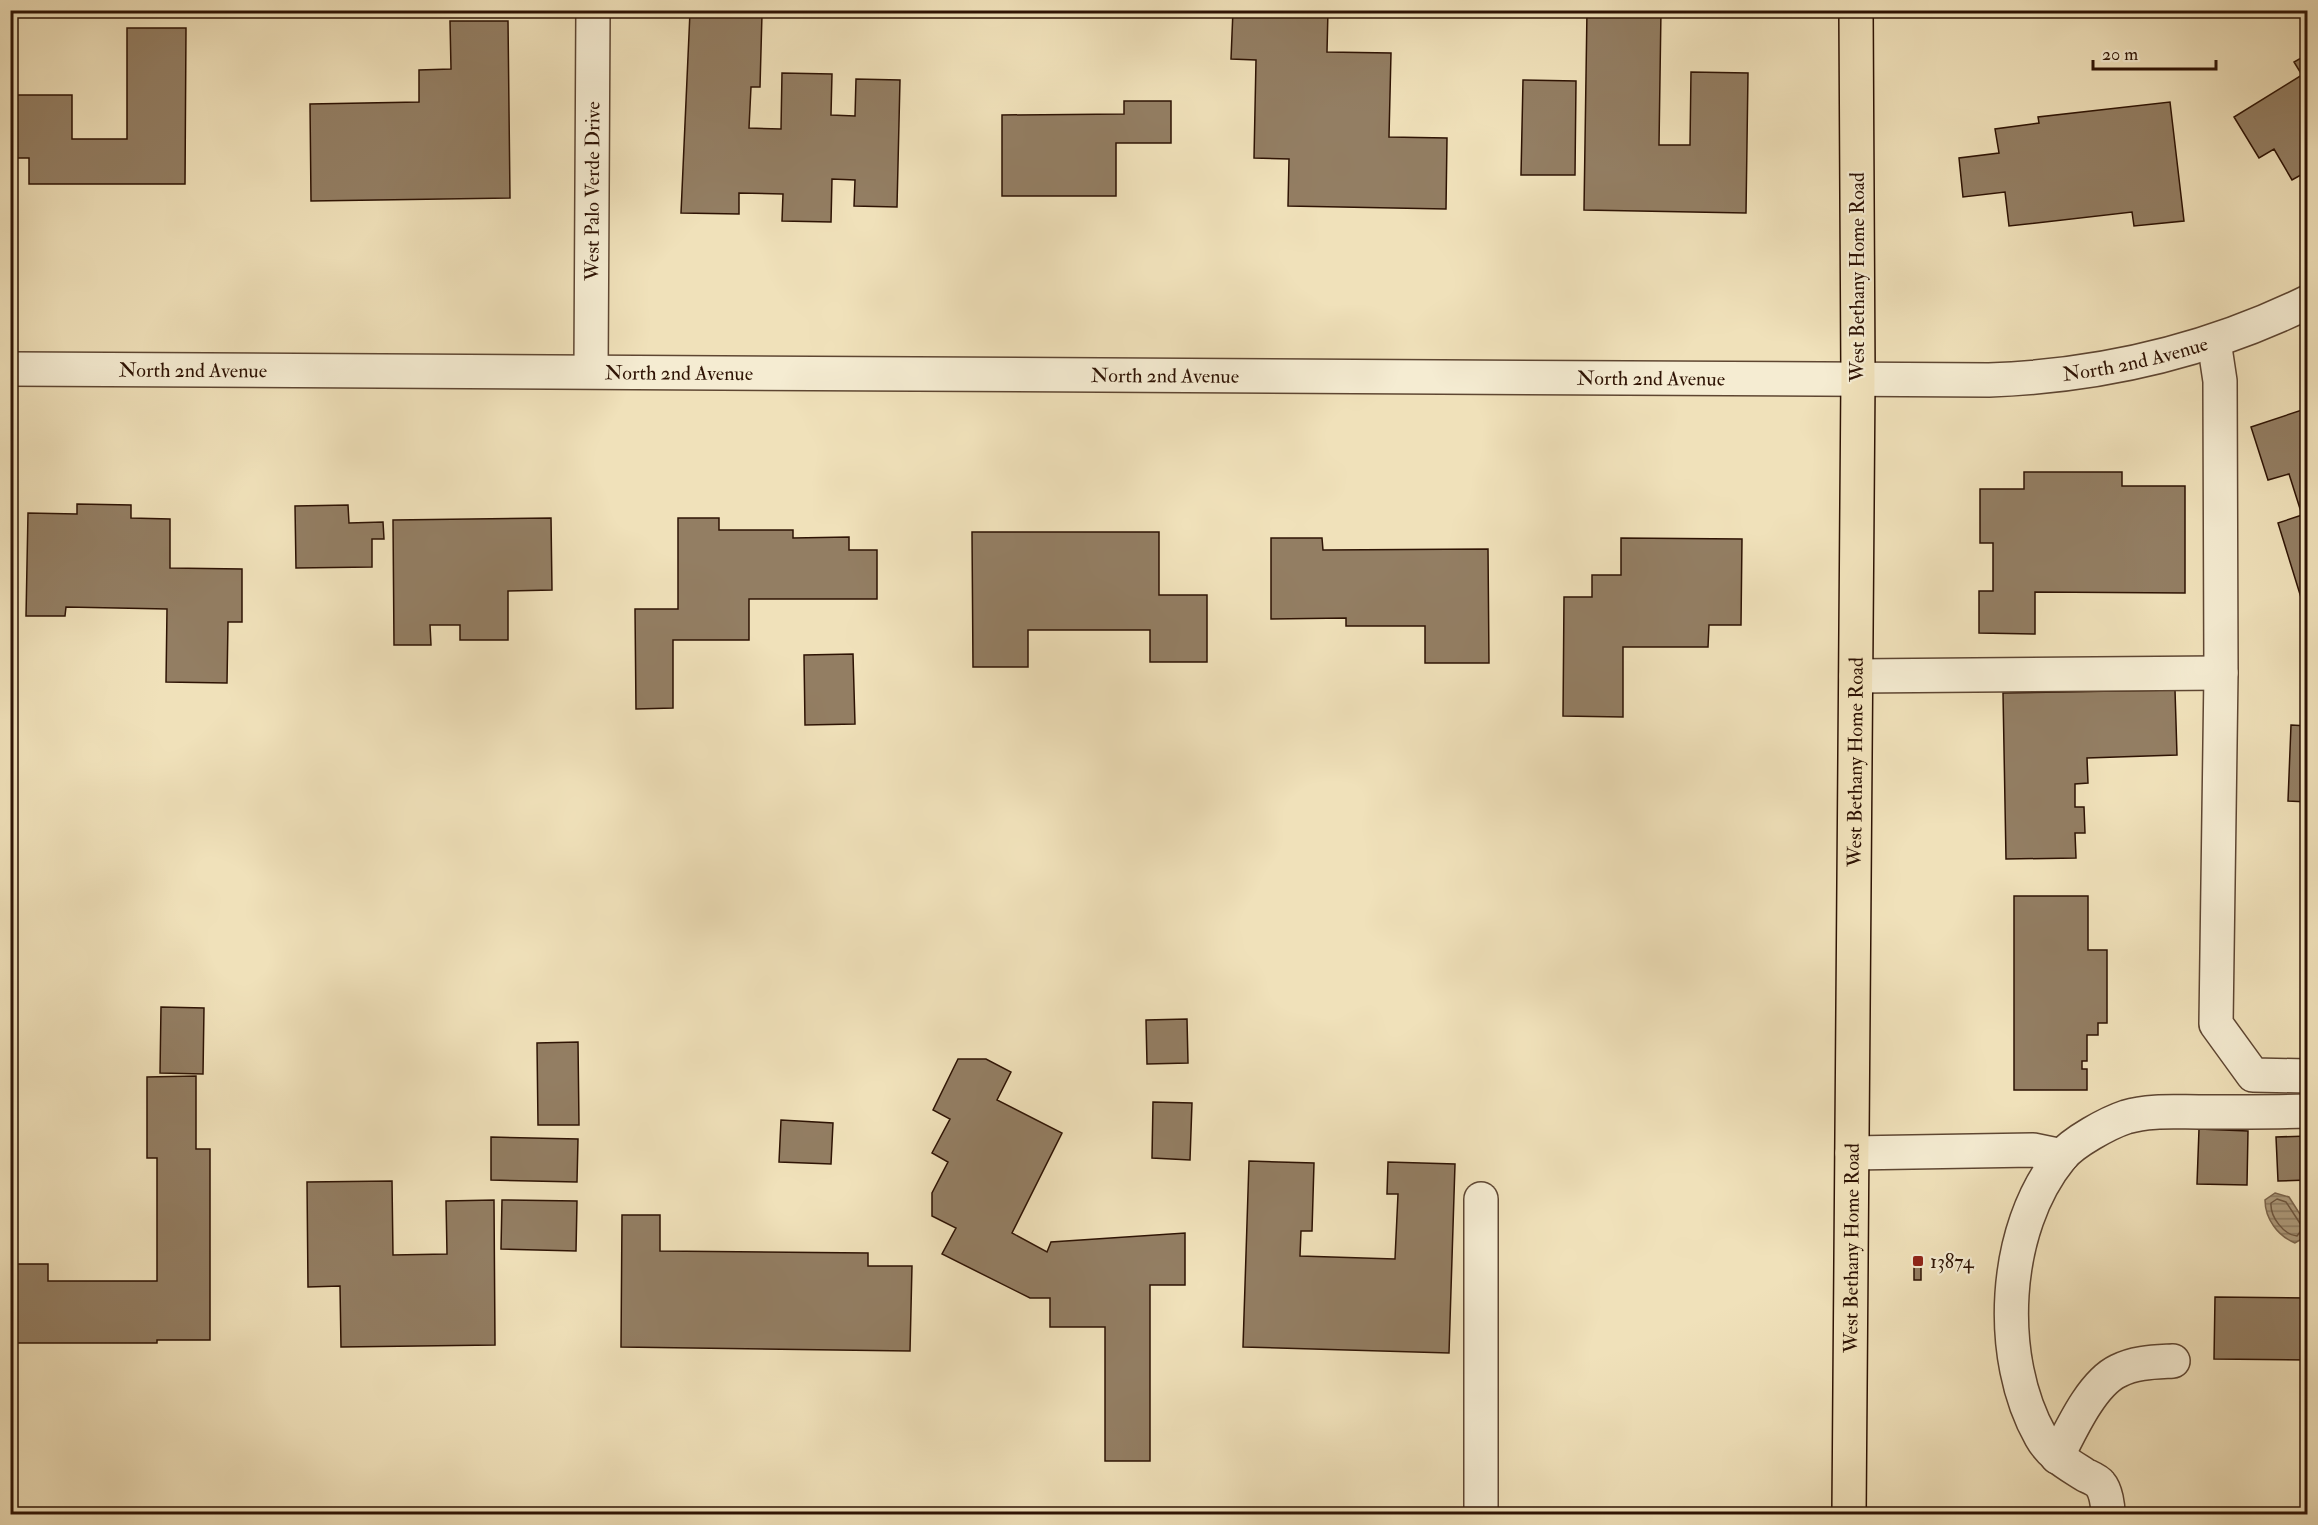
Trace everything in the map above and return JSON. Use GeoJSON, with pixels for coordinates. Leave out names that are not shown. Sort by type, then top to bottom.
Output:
{"type":"FeatureCollection","features":[{"type":"Feature","properties":{"kind":"main road","name":"West Bethany Home Road"},"geometry":{"type":"LineString","coordinates":[[1849,1515],[1858,378],[1856,10]]}},
{"type":"Feature","properties":{"kind":"street","name":"West Palo Verde Drive"},"geometry":{"type":"LineString","coordinates":[[591,371],[593,10]]}},
{"type":"Feature","properties":{"kind":"street","name":"North 2nd Avenue"},"geometry":{"type":"LineString","coordinates":[[10,369],[1989,380],[2058,375],[2153,358],[2214,340],[2307,302]]}},
{"type":"Feature","properties":{"kind":"street"},"geometry":{"type":"LineString","coordinates":[[2214,340],[2220,381],[2221,673],[2216,1024],[2253,1075],[2307,1076]]}},
{"type":"Feature","properties":{"kind":"street"},"geometry":{"type":"LineString","coordinates":[[1856,676],[2221,673]]}},
{"type":"Feature","properties":{"kind":"street"},"geometry":{"type":"LineString","coordinates":[[2108,1515],[2108,1505],[2100,1484],[2057,1457],[2042,1439],[2026,1407],[2013,1349],[2012,1314],[2014,1273],[2023,1233],[2034,1200],[2062,1156],[2096,1131],[2127,1117],[2160,1112],[2307,1111]]}},
{"type":"Feature","properties":{"kind":"street"},"geometry":{"type":"LineString","coordinates":[[1852,1153],[2033,1150],[2062,1156]]}},
{"type":"Feature","properties":{"kind":"street"},"geometry":{"type":"LineString","coordinates":[[1481,1199],[1481,1515]]}},
{"type":"Feature","properties":{"kind":"street"},"geometry":{"type":"LineString","coordinates":[[2057,1457],[2079,1414],[2117,1371],[2143,1362],[2173,1361]]}},
{"type":"Feature","properties":{"kind":"water"},"geometry":{"type":"Polygon","coordinates":[[[2275,1193],[2289,1197],[2305,1222],[2305,1237],[2295,1243],[2278,1231],[2267,1214],[2265,1200],[2275,1193]]]}},
{"type":"Feature","properties":{"kind":"building"},"geometry":{"type":"Polygon","coordinates":[[[1233,10],[1328,10],[1327,52],[1391,53],[1389,137],[1447,138],[1446,209],[1288,206],[1289,159],[1254,158],[1256,60],[1231,59],[1233,10]]]}},
{"type":"Feature","properties":{"kind":"building"},"geometry":{"type":"Polygon","coordinates":[[[1587,10],[1661,10],[1659,145],[1690,145],[1691,72],[1748,73],[1746,213],[1584,210],[1587,10]]]}},
{"type":"Feature","properties":{"kind":"building"},"geometry":{"type":"Polygon","coordinates":[[[690,12],[762,14],[760,87],[751,87],[749,128],[781,129],[782,73],[832,74],[831,115],[855,116],[856,79],[900,80],[897,207],[854,206],[855,180],[832,179],[831,222],[782,221],[783,194],[739,193],[739,214],[681,213],[690,12]]]}},
{"type":"Feature","properties":{"kind":"building"},"geometry":{"type":"Polygon","coordinates":[[[450,21],[508,21],[510,198],[311,201],[310,104],[419,102],[419,70],[451,69],[450,21]]]}},
{"type":"Feature","properties":{"kind":"building"},"geometry":{"type":"Polygon","coordinates":[[[127,28],[186,28],[185,184],[29,184],[29,158],[13,158],[13,95],[72,95],[72,139],[127,139],[127,28]]]}},
{"type":"Feature","properties":{"kind":"building"},"geometry":{"type":"Polygon","coordinates":[[[2308,54],[2308,171],[2292,180],[2274,149],[2259,158],[2234,117],[2302,75],[2294,62],[2308,54]]]}},
{"type":"Feature","properties":{"kind":"building"},"geometry":{"type":"Polygon","coordinates":[[[1523,80],[1576,81],[1575,175],[1521,175],[1523,80]]]}},
{"type":"Feature","properties":{"kind":"building"},"geometry":{"type":"Polygon","coordinates":[[[1124,101],[1171,101],[1171,143],[1116,143],[1116,196],[1002,196],[1002,115],[1124,114],[1124,101]]]}},
{"type":"Feature","properties":{"kind":"building"},"geometry":{"type":"Polygon","coordinates":[[[2170,102],[2184,221],[2134,226],[2132,212],[2009,226],[2005,192],[1963,197],[1959,158],[1999,153],[1995,129],[2039,123],[2038,117],[2170,102]]]}},
{"type":"Feature","properties":{"kind":"building"},"geometry":{"type":"Polygon","coordinates":[[[2308,408],[2307,617],[2278,523],[2302,515],[2289,474],[2268,480],[2251,427],[2308,408]]]}},
{"type":"Feature","properties":{"kind":"building"},"geometry":{"type":"Polygon","coordinates":[[[2024,472],[2122,472],[2122,486],[2185,486],[2185,593],[2035,592],[2035,634],[1979,633],[1979,591],[1993,591],[1993,543],[1980,543],[1980,489],[2024,489],[2024,472]]]}},
{"type":"Feature","properties":{"kind":"building"},"geometry":{"type":"Polygon","coordinates":[[[77,504],[131,505],[131,518],[170,519],[170,568],[242,569],[242,622],[228,622],[227,683],[166,682],[167,609],[66,607],[65,616],[26,616],[28,513],[77,514],[77,504]]]}},
{"type":"Feature","properties":{"kind":"building"},"geometry":{"type":"Polygon","coordinates":[[[348,505],[349,523],[383,522],[384,539],[372,539],[372,567],[296,568],[295,506],[348,505]]]}},
{"type":"Feature","properties":{"kind":"building"},"geometry":{"type":"Polygon","coordinates":[[[551,518],[552,590],[508,591],[508,640],[460,640],[460,625],[430,625],[431,645],[394,645],[393,520],[551,518]]]}},
{"type":"Feature","properties":{"kind":"building"},"geometry":{"type":"Polygon","coordinates":[[[678,518],[719,518],[719,530],[793,530],[793,538],[849,537],[849,550],[877,550],[877,599],[749,599],[749,640],[673,640],[673,708],[636,709],[635,609],[678,609],[678,518]]]}},
{"type":"Feature","properties":{"kind":"building"},"geometry":{"type":"Polygon","coordinates":[[[972,532],[1159,532],[1159,595],[1207,595],[1207,662],[1150,662],[1150,630],[1028,630],[1028,667],[973,667],[972,532]]]}},
{"type":"Feature","properties":{"kind":"building"},"geometry":{"type":"Polygon","coordinates":[[[1271,538],[1322,538],[1323,550],[1488,549],[1489,663],[1425,663],[1425,626],[1346,626],[1346,618],[1271,619],[1271,538]]]}},
{"type":"Feature","properties":{"kind":"building"},"geometry":{"type":"Polygon","coordinates":[[[1621,538],[1742,539],[1741,625],[1709,625],[1708,647],[1623,647],[1623,717],[1563,716],[1564,597],[1592,597],[1592,575],[1621,575],[1621,538]]]}},
{"type":"Feature","properties":{"kind":"building"},"geometry":{"type":"Polygon","coordinates":[[[853,654],[855,724],[805,725],[804,655],[853,654]]]}},
{"type":"Feature","properties":{"kind":"building"},"geometry":{"type":"Polygon","coordinates":[[[2175,690],[2177,755],[2087,758],[2088,783],[2075,784],[2075,807],[2084,807],[2085,833],[2075,833],[2076,858],[2006,859],[2003,693],[2175,690]]]}},
{"type":"Feature","properties":{"kind":"building"},"geometry":{"type":"Polygon","coordinates":[[[2291,725],[2308,726],[2308,802],[2288,801],[2291,725]]]}},
{"type":"Feature","properties":{"kind":"building"},"geometry":{"type":"Polygon","coordinates":[[[2014,896],[2088,896],[2088,950],[2107,950],[2107,1023],[2098,1023],[2098,1035],[2087,1035],[2087,1061],[2082,1061],[2082,1069],[2087,1069],[2087,1090],[2014,1090],[2014,896]]]}},
{"type":"Feature","properties":{"kind":"building"},"geometry":{"type":"Polygon","coordinates":[[[161,1007],[204,1008],[203,1074],[160,1073],[161,1007]]]}},
{"type":"Feature","properties":{"kind":"building"},"geometry":{"type":"Polygon","coordinates":[[[1187,1019],[1188,1063],[1147,1064],[1146,1020],[1187,1019]]]}},
{"type":"Feature","properties":{"kind":"building"},"geometry":{"type":"Polygon","coordinates":[[[578,1042],[579,1125],[538,1125],[537,1043],[578,1042]]]}},
{"type":"Feature","properties":{"kind":"building"},"geometry":{"type":"Polygon","coordinates":[[[958,1059],[986,1059],[1011,1072],[997,1100],[1062,1133],[1012,1233],[1047,1252],[1051,1242],[1185,1233],[1185,1285],[1150,1285],[1150,1461],[1105,1461],[1105,1327],[1050,1327],[1050,1298],[1030,1298],[942,1254],[956,1228],[932,1216],[932,1193],[948,1162],[932,1153],[950,1119],[933,1110],[958,1059]]]}},
{"type":"Feature","properties":{"kind":"building"},"geometry":{"type":"Polygon","coordinates":[[[196,1076],[196,1149],[210,1149],[210,1340],[157,1340],[157,1343],[10,1343],[10,1264],[48,1264],[48,1281],[157,1281],[157,1158],[147,1158],[147,1077],[196,1076]]]}},
{"type":"Feature","properties":{"kind":"building"},"geometry":{"type":"Polygon","coordinates":[[[1153,1102],[1192,1103],[1190,1160],[1152,1158],[1153,1102]]]}},
{"type":"Feature","properties":{"kind":"building"},"geometry":{"type":"Polygon","coordinates":[[[781,1120],[833,1123],[831,1164],[779,1162],[781,1120]]]}},
{"type":"Feature","properties":{"kind":"building"},"geometry":{"type":"Polygon","coordinates":[[[2199,1129],[2248,1131],[2247,1185],[2197,1184],[2199,1129]]]}},
{"type":"Feature","properties":{"kind":"building"},"geometry":{"type":"Polygon","coordinates":[[[2308,1136],[2308,1180],[2278,1181],[2276,1137],[2308,1136]]]}},
{"type":"Feature","properties":{"kind":"building"},"geometry":{"type":"Polygon","coordinates":[[[491,1137],[578,1139],[577,1182],[491,1180],[491,1137]]]}},
{"type":"Feature","properties":{"kind":"building"},"geometry":{"type":"Polygon","coordinates":[[[1249,1161],[1314,1163],[1312,1231],[1301,1231],[1300,1256],[1395,1259],[1398,1194],[1387,1194],[1388,1162],[1455,1164],[1449,1353],[1243,1347],[1249,1161]]]}},
{"type":"Feature","properties":{"kind":"building"},"geometry":{"type":"Polygon","coordinates":[[[392,1181],[393,1255],[447,1254],[446,1201],[494,1200],[495,1345],[341,1347],[340,1286],[308,1287],[307,1182],[392,1181]]]}},
{"type":"Feature","properties":{"kind":"building"},"geometry":{"type":"Polygon","coordinates":[[[502,1200],[577,1201],[576,1251],[501,1249],[502,1200]]]}},
{"type":"Feature","properties":{"kind":"building"},"geometry":{"type":"Polygon","coordinates":[[[622,1215],[660,1215],[660,1251],[868,1253],[868,1266],[912,1266],[910,1351],[621,1347],[622,1215]]]}},
{"type":"Feature","properties":{"kind":"building"},"geometry":{"type":"Polygon","coordinates":[[[1914,1257],[1921,1257],[1921,1280],[1914,1280],[1914,1257]]]}},
{"type":"Feature","properties":{"kind":"building"},"geometry":{"type":"Polygon","coordinates":[[[2215,1297],[2307,1298],[2307,1360],[2214,1359],[2215,1297]]]}},
{"type":"Feature","properties":{"kind":"place","name":"13874"},"geometry":{"type":"Point","coordinates":[1918,1261]}}]}
